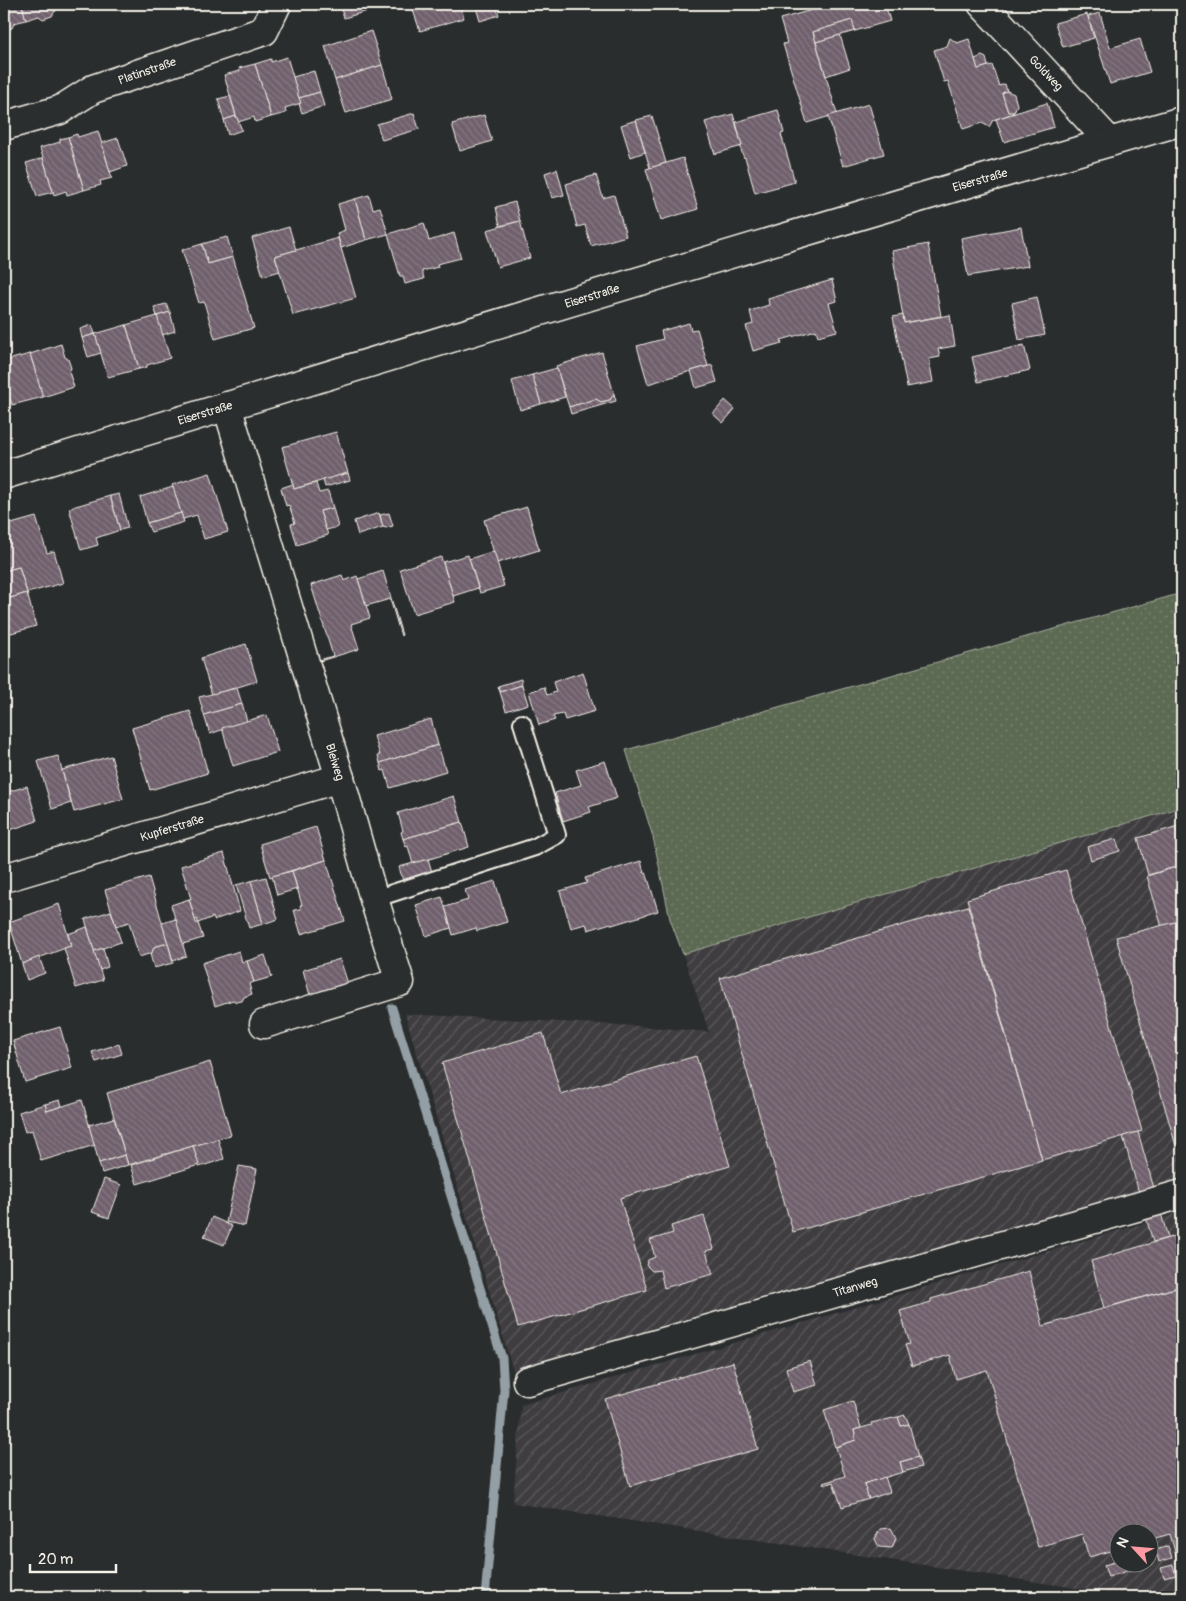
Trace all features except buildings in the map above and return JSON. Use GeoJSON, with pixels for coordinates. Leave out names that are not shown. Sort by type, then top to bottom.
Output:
{"type":"FeatureCollection","features":[{"type":"Feature","properties":{"kind":"street","name":"Platinstraße"},"geometry":{"type":"LineString","coordinates":[[4,126],[60,110],[93,89],[264,31],[277,4]]}},
{"type":"Feature","properties":{"kind":"street","name":"Goldweg"},"geometry":{"type":"LineString","coordinates":[[982,4],[1110,142]]}},
{"type":"Feature","properties":{"kind":"street","name":"Eiserstraße"},"geometry":{"type":"LineString","coordinates":[[4,475],[227,406],[1182,121]]}},
{"type":"Feature","properties":{"kind":"street","name":"Bleiweg"},"geometry":{"type":"LineString","coordinates":[[227,406],[400,982],[264,1024]]}},
{"type":"Feature","properties":{"kind":"street","name":"Kupferstraße"},"geometry":{"type":"LineString","coordinates":[[4,878],[340,778]]}},
{"type":"Feature","properties":{"kind":"street","name":"Titanweg"},"geometry":{"type":"LineString","coordinates":[[527,1381],[1182,1194]]}},
{"type":"Feature","properties":{"kind":"lane"},"geometry":{"type":"LineString","coordinates":[[374,899],[535,847],[557,835],[522,723]]}},
{"type":"Feature","properties":{"kind":"shaded area"},"geometry":{"type":"Polygon","coordinates":[[[1182,807],[1182,1178],[514,1373],[405,1014],[638,1026],[709,1032],[683,954],[1182,807]]]}},
{"type":"Feature","properties":{"kind":"shaded area"},"geometry":{"type":"Polygon","coordinates":[[[1182,1212],[1182,1597],[1136,1597],[513,1503],[521,1405],[1182,1212]]]}},
{"type":"Feature","properties":{"kind":"green space"},"geometry":{"type":"Polygon","coordinates":[[[1182,593],[1182,807],[683,954],[670,919],[653,837],[626,750],[1182,593]]]}},
{"type":"Feature","properties":{"kind":"waterway"},"geometry":{"type":"LineString","coordinates":[[392,1008],[502,1358],[504,1390],[485,1597]]}}]}
